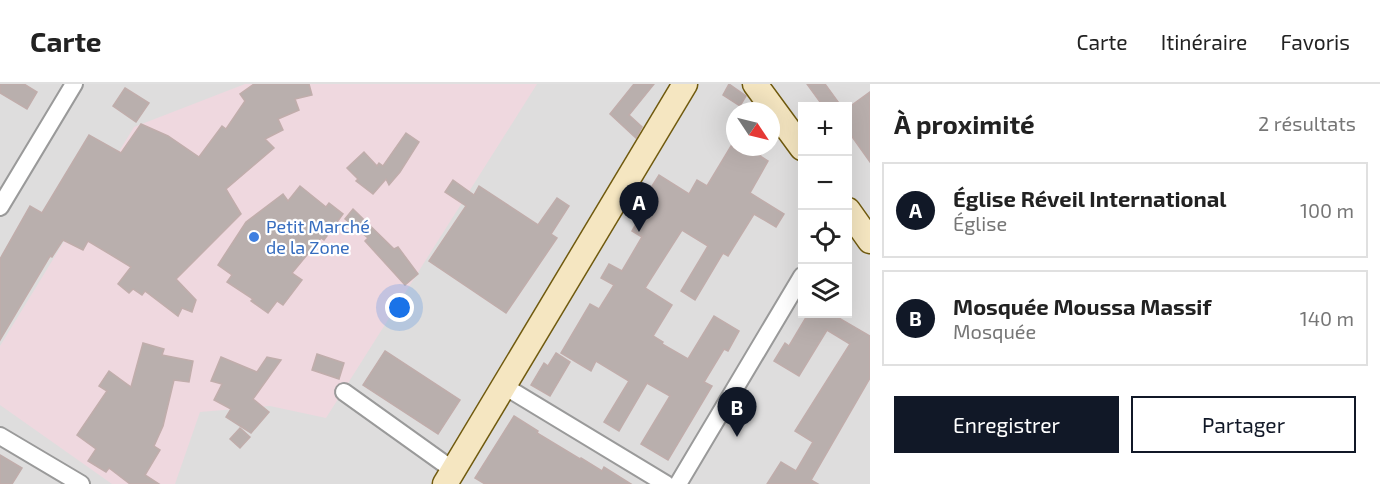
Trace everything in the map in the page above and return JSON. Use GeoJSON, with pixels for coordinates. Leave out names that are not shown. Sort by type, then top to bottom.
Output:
{"type":"FeatureCollection","features":[{"type":"Feature","properties":{"kind":"street"},"geometry":{"type":"LineString","coordinates":[[0,207],[4,190],[74,84]]}},
{"type":"Feature","properties":{"kind":"street"},"geometry":{"type":"LineString","coordinates":[[344,392],[449,477],[686,84]]}},
{"type":"Feature","properties":{"kind":"street"},"geometry":{"type":"LineString","coordinates":[[755,84],[798,143]]}},
{"type":"Feature","properties":{"kind":"street"},"geometry":{"type":"LineString","coordinates":[[852,216],[870,241]]}},
{"type":"Feature","properties":{"kind":"street"},"geometry":{"type":"LineString","coordinates":[[678,484],[798,283]]}},
{"type":"Feature","properties":{"kind":"street"},"geometry":{"type":"LineString","coordinates":[[504,386],[666,484]]}},
{"type":"Feature","properties":{"kind":"street"},"geometry":{"type":"LineString","coordinates":[[0,436],[81,484]]}},
{"type":"Feature","properties":{"kind":"shaded area"},"geometry":{"type":"Polygon","coordinates":[[[0,84],[870,84],[870,484],[0,484],[0,84]]]}},
{"type":"Feature","properties":{"kind":"shaded area","name":"Petit Marché de la Zone"},"geometry":{"type":"Polygon","coordinates":[[[245,84],[537,84],[326,418],[270,406],[200,412],[175,484],[112,484],[0,405],[0,346],[134,127],[245,84]]]}},
{"type":"Feature","properties":{"kind":"building"},"geometry":{"type":"Polygon","coordinates":[[[0,84],[24,84],[37,92],[27,109],[0,93],[0,84]]]}},
{"type":"Feature","properties":{"kind":"building"},"geometry":{"type":"Polygon","coordinates":[[[254,84],[309,84],[312,95],[295,99],[299,110],[278,119],[283,130],[265,139],[274,148],[226,189],[241,214],[176,279],[196,300],[192,312],[182,308],[178,316],[145,291],[142,295],[133,289],[129,293],[118,284],[131,267],[88,241],[83,250],[63,240],[52,257],[50,256],[0,340],[0,259],[30,206],[42,213],[89,135],[121,153],[141,124],[168,136],[199,157],[222,126],[226,129],[245,101],[240,94],[254,84]]]}},
{"type":"Feature","properties":{"kind":"building"},"geometry":{"type":"Polygon","coordinates":[[[634,84],[654,84],[629,115],[642,127],[636,138],[610,114],[634,84]]]}},
{"type":"Feature","properties":{"kind":"building"},"geometry":{"type":"Polygon","coordinates":[[[729,84],[746,96],[742,102],[734,102],[723,95],[729,84]]]}},
{"type":"Feature","properties":{"kind":"building"},"geometry":{"type":"Polygon","coordinates":[[[807,84],[825,84],[838,102],[820,102],[807,84]]]}},
{"type":"Feature","properties":{"kind":"building"},"geometry":{"type":"Polygon","coordinates":[[[125,88],[149,103],[136,122],[113,106],[125,88]]]}},
{"type":"Feature","properties":{"kind":"building"},"geometry":{"type":"Polygon","coordinates":[[[870,92],[870,162],[852,137],[852,105],[870,92]]]}},
{"type":"Feature","properties":{"kind":"building"},"geometry":{"type":"Polygon","coordinates":[[[406,133],[419,142],[389,185],[386,179],[373,194],[356,181],[358,179],[347,168],[364,152],[377,166],[379,163],[383,166],[406,133]]]}},
{"type":"Feature","properties":{"kind":"building"},"geometry":{"type":"Polygon","coordinates":[[[726,154],[760,156],[768,161],[750,193],[784,214],[776,227],[754,214],[728,256],[723,253],[695,300],[681,291],[708,246],[682,230],[645,288],[672,305],[653,336],[688,359],[714,316],[739,331],[728,351],[724,349],[704,382],[712,386],[668,460],[641,444],[670,396],[647,383],[619,431],[604,422],[629,381],[596,361],[591,371],[561,353],[590,304],[599,309],[614,285],[601,278],[609,264],[622,271],[642,237],[632,231],[645,208],[640,205],[659,175],[689,194],[697,180],[707,186],[726,154]]]}},
{"type":"Feature","properties":{"kind":"building"},"geometry":{"type":"Polygon","coordinates":[[[453,180],[474,195],[479,186],[538,225],[557,198],[569,206],[551,234],[557,238],[506,313],[429,261],[466,206],[445,192],[453,180]]]}},
{"type":"Feature","properties":{"kind":"building"},"geometry":{"type":"Polygon","coordinates":[[[300,186],[326,207],[329,203],[343,214],[324,240],[321,238],[292,273],[302,280],[283,305],[277,301],[268,313],[251,301],[253,299],[227,282],[232,275],[218,265],[246,222],[283,194],[288,201],[300,186]]]}},
{"type":"Feature","properties":{"kind":"building"},"geometry":{"type":"Polygon","coordinates":[[[353,209],[394,249],[398,247],[418,274],[405,285],[365,241],[368,238],[345,219],[353,209]]]}},
{"type":"Feature","properties":{"kind":"building"},"geometry":{"type":"Polygon","coordinates":[[[806,318],[839,318],[870,336],[870,378],[811,480],[818,484],[767,484],[781,462],[796,471],[813,442],[795,431],[850,344],[827,330],[799,376],[774,361],[785,343],[789,346],[806,318]]]}},
{"type":"Feature","properties":{"kind":"building"},"geometry":{"type":"Polygon","coordinates":[[[143,343],[164,349],[162,355],[193,361],[189,382],[174,380],[163,426],[154,446],[160,450],[145,475],[159,484],[130,484],[109,468],[106,472],[88,461],[96,449],[77,435],[107,391],[99,386],[109,371],[131,387],[143,343]]]}},
{"type":"Feature","properties":{"kind":"building"},"geometry":{"type":"Polygon","coordinates":[[[385,351],[460,400],[438,434],[363,385],[385,351]]]}},
{"type":"Feature","properties":{"kind":"building"},"geometry":{"type":"Polygon","coordinates":[[[556,353],[570,362],[550,396],[531,385],[544,363],[548,366],[556,353]]]}},
{"type":"Feature","properties":{"kind":"building"},"geometry":{"type":"Polygon","coordinates":[[[317,354],[344,363],[339,379],[312,370],[317,354]]]}},
{"type":"Feature","properties":{"kind":"building"},"geometry":{"type":"Polygon","coordinates":[[[221,357],[257,372],[267,357],[281,360],[253,399],[269,412],[251,433],[226,417],[231,409],[214,400],[222,384],[211,381],[221,357]]]}},
{"type":"Feature","properties":{"kind":"building"},"geometry":{"type":"Polygon","coordinates":[[[514,416],[580,459],[602,471],[604,467],[631,484],[485,484],[475,478],[514,416]]]}},
{"type":"Feature","properties":{"kind":"building"},"geometry":{"type":"Polygon","coordinates":[[[240,428],[250,437],[240,448],[230,439],[240,428]]]}},
{"type":"Feature","properties":{"kind":"building"},"geometry":{"type":"Polygon","coordinates":[[[0,455],[22,468],[12,484],[0,484],[0,455]]]}},
{"type":"Feature","properties":{"kind":"place","name":"Église Réveil International"},"geometry":{"type":"Point","coordinates":[639,232]}},
{"type":"Feature","properties":{"kind":"place","name":"Petit Marché de la Zone"},"geometry":{"type":"Point","coordinates":[254,237]}},
{"type":"Feature","properties":{"kind":"place","name":"Mosquée Moussa Massif"},"geometry":{"type":"Point","coordinates":[737,437]}}]}
